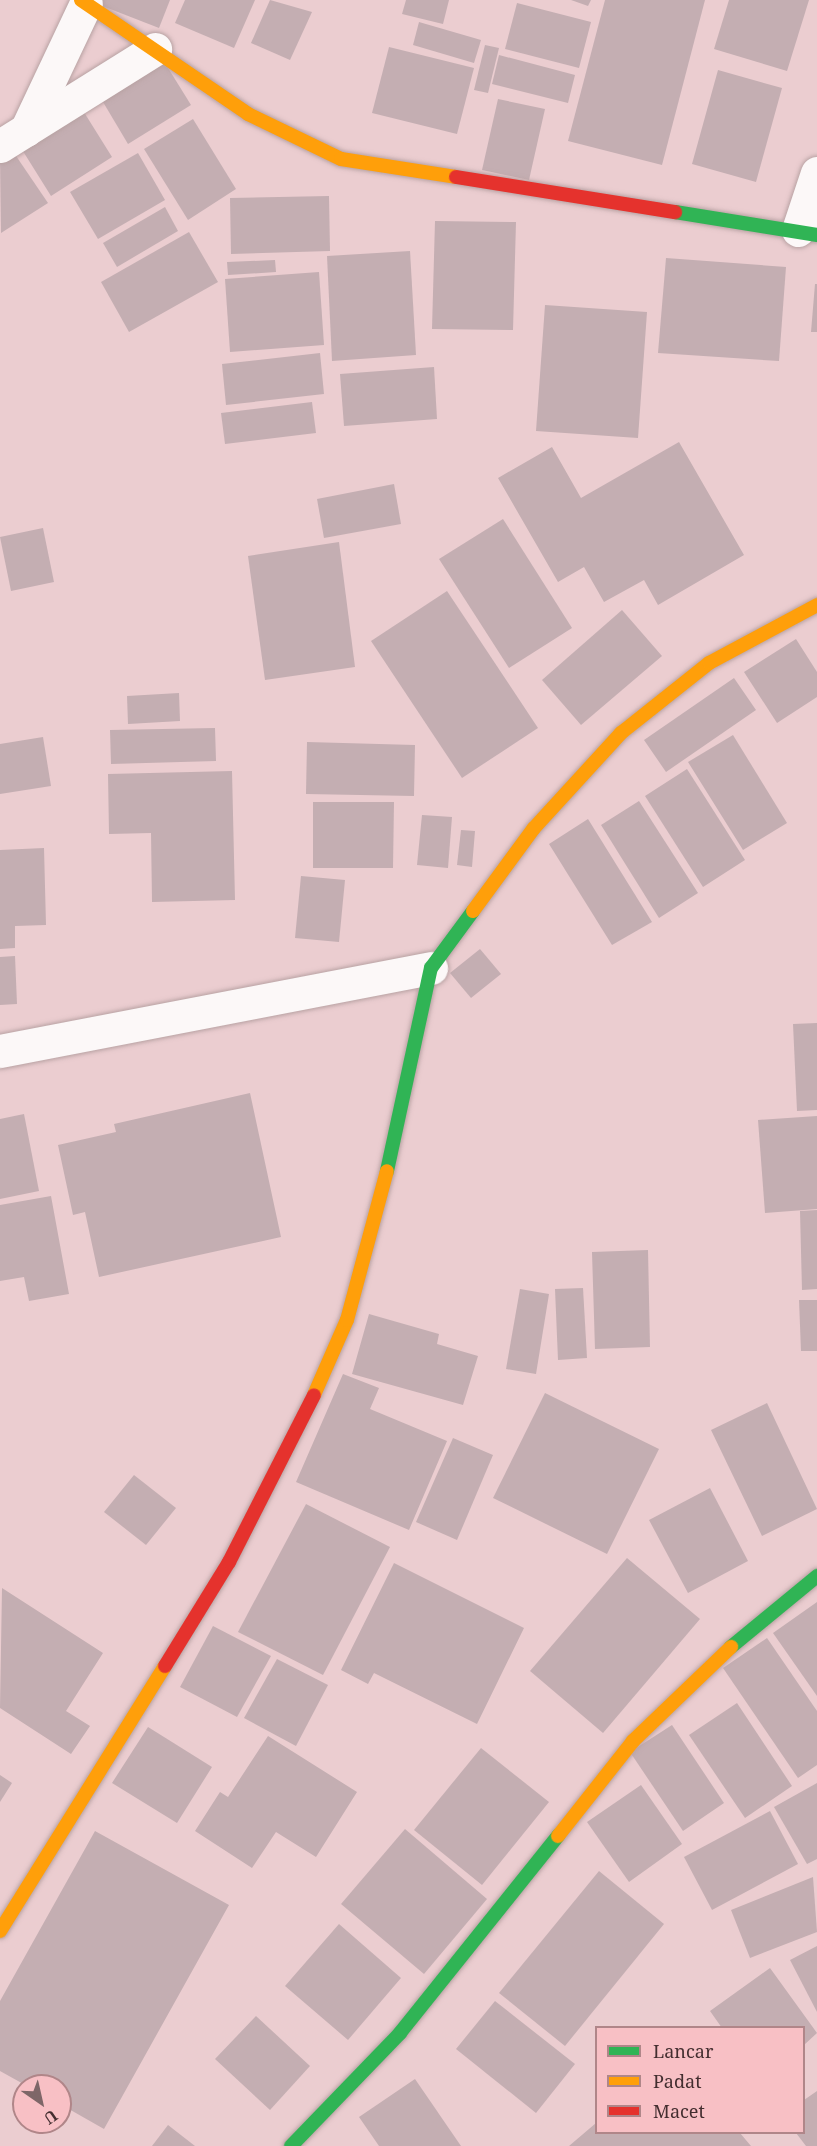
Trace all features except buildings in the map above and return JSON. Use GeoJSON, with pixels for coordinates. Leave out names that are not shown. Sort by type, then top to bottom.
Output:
{"type":"FeatureCollection","features":[{"type":"Feature","properties":{"kind":"street"},"geometry":{"type":"LineString","coordinates":[[13,138],[84,2],[248,114],[296,142],[341,159],[808,233],[817,172]]}},
{"type":"Feature","properties":{"kind":"street"},"geometry":{"type":"LineString","coordinates":[[13,138],[155,49]]}},
{"type":"Feature","properties":{"kind":"street"},"geometry":{"type":"LineString","coordinates":[[0,1931],[229,1562],[293,1444],[347,1320],[383,1190],[431,968],[534,828],[621,733],[709,663],[817,605]]}},
{"type":"Feature","properties":{"kind":"street"},"geometry":{"type":"LineString","coordinates":[[0,1051],[431,968]]}},
{"type":"Feature","properties":{"kind":"street"},"geometry":{"type":"LineString","coordinates":[[291,2146],[400,2033],[633,1741],[769,1611],[817,1576]]}},
{"type":"Feature","properties":{"kind":"traffic: fast"},"geometry":{"type":"LineString","coordinates":[[675,212],[817,235]]}},
{"type":"Feature","properties":{"kind":"traffic: fast"},"geometry":{"type":"LineString","coordinates":[[387,1171],[431,968],[473,911]]}},
{"type":"Feature","properties":{"kind":"traffic: fast"},"geometry":{"type":"LineString","coordinates":[[731,1647],[817,1576]]}},
{"type":"Feature","properties":{"kind":"traffic: fast"},"geometry":{"type":"LineString","coordinates":[[291,2146],[400,2033],[558,1836]]}},
{"type":"Feature","properties":{"kind":"traffic: slow"},"geometry":{"type":"LineString","coordinates":[[81,0],[248,114],[341,159],[456,177]]}},
{"type":"Feature","properties":{"kind":"traffic: slow"},"geometry":{"type":"LineString","coordinates":[[473,911],[534,828],[621,733],[709,663],[817,605]]}},
{"type":"Feature","properties":{"kind":"traffic: slow"},"geometry":{"type":"LineString","coordinates":[[314,1395],[347,1320],[387,1171]]}},
{"type":"Feature","properties":{"kind":"traffic: slow"},"geometry":{"type":"LineString","coordinates":[[558,1836],[633,1741],[731,1647]]}},
{"type":"Feature","properties":{"kind":"traffic: slow"},"geometry":{"type":"LineString","coordinates":[[0,1931],[165,1666]]}},
{"type":"Feature","properties":{"kind":"traffic: jam"},"geometry":{"type":"LineString","coordinates":[[456,177],[675,212]]}},
{"type":"Feature","properties":{"kind":"traffic: jam"},"geometry":{"type":"LineString","coordinates":[[165,1666],[229,1562],[314,1395]]}}]}
